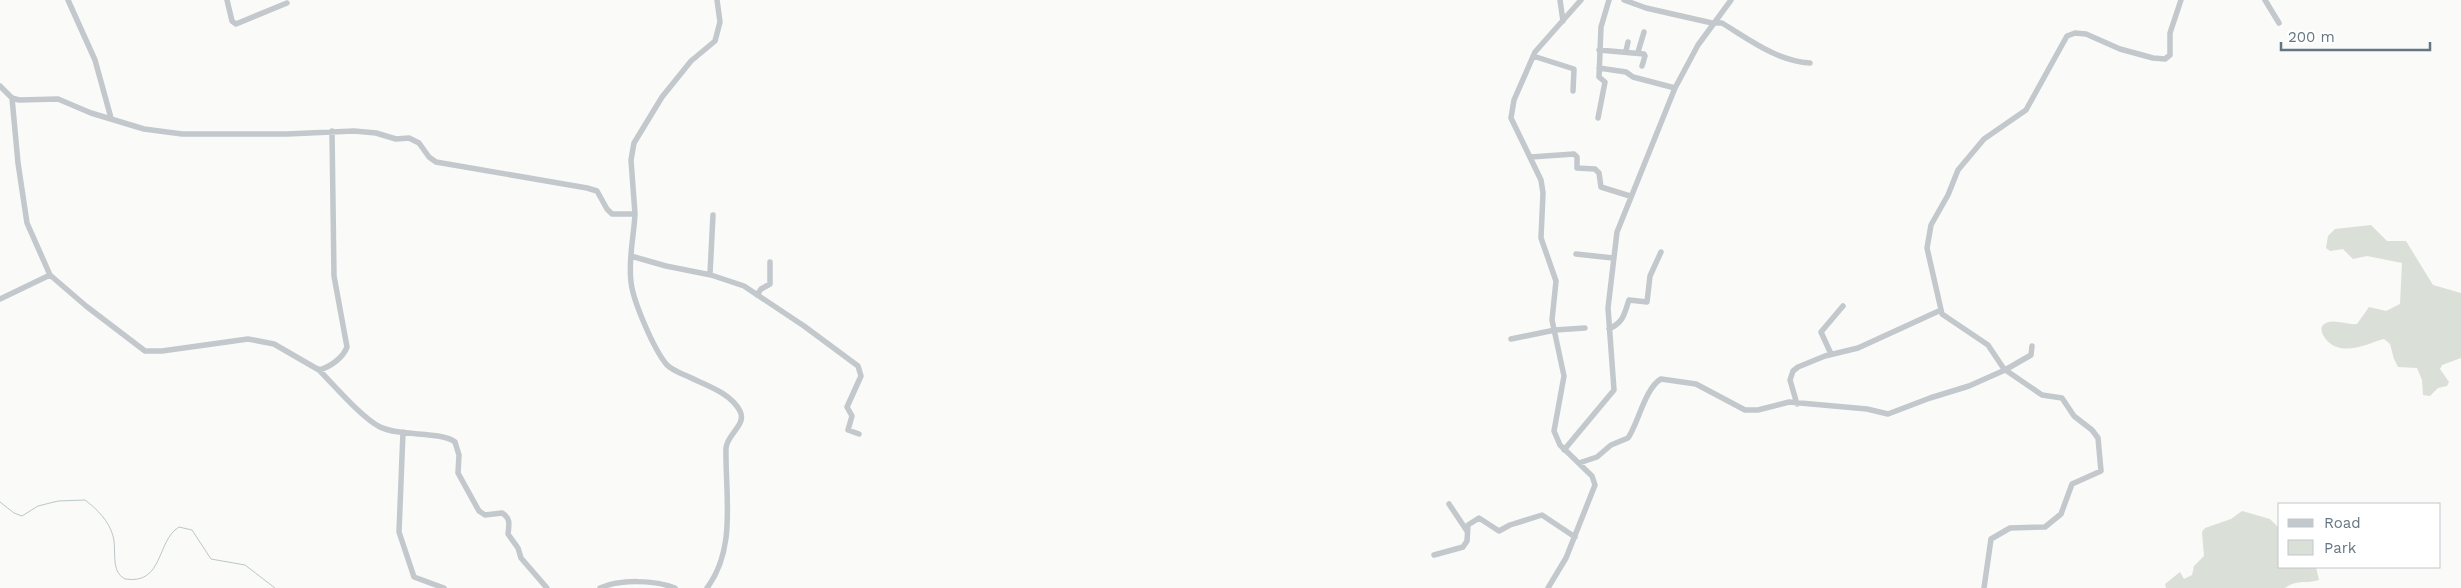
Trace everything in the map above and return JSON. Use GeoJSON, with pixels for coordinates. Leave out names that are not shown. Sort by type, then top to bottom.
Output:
{"type":"FeatureCollection","features":[{"type":"Feature","properties":{"kind":"street"},"geometry":{"type":"LineString","coordinates":[[68,0],[95,60],[111,118]]}},
{"type":"Feature","properties":{"kind":"street"},"geometry":{"type":"LineString","coordinates":[[226,0],[232,21],[236,24],[287,3]]}},
{"type":"Feature","properties":{"kind":"street"},"geometry":{"type":"LineString","coordinates":[[707,588],[720,562],[726,539],[728,504],[727,442],[741,421],[741,415],[736,405],[724,394],[671,368],[663,359],[644,323],[632,287],[631,256],[635,214],[631,160],[634,143],[662,97],[691,61],[715,41],[720,22],[717,0]]}},
{"type":"Feature","properties":{"kind":"street"},"geometry":{"type":"LineString","coordinates":[[1560,0],[1563,21]]}},
{"type":"Feature","properties":{"kind":"street"},"geometry":{"type":"LineString","coordinates":[[1548,588],[1566,558],[1595,485],[1592,476],[1564,450],[1554,431],[1564,372],[1552,313],[1556,281],[1552,265],[1542,246],[1543,193],[1541,180],[1511,118],[1514,100],[1533,56],[1540,45],[1581,0]]}},
{"type":"Feature","properties":{"kind":"street"},"geometry":{"type":"LineString","coordinates":[[1598,118],[1605,82],[1599,77],[1601,27],[1609,0]]}},
{"type":"Feature","properties":{"kind":"street"},"geometry":{"type":"LineString","coordinates":[[1624,0],[1722,24],[1780,57],[1810,63]]}},
{"type":"Feature","properties":{"kind":"street"},"geometry":{"type":"LineString","coordinates":[[1564,450],[1614,390],[1608,308],[1617,232],[1630,196],[1675,88],[1712,23],[1731,0]]}},
{"type":"Feature","properties":{"kind":"street"},"geometry":{"type":"LineString","coordinates":[[1984,588],[1991,539],[2010,528],[2045,527],[2062,512],[2072,484],[2099,472],[2101,465],[2098,438],[2092,430],[2076,419],[2062,398],[2042,395],[2006,370],[1988,345],[1945,317],[1941,310],[1928,254],[1929,233],[1958,170],[1965,160],[1998,128],[2018,117],[2026,110],[2064,41],[2070,34],[2086,34],[2106,44],[2145,56],[2161,60],[2168,58],[2171,52],[2171,27],[2181,0]]}},
{"type":"Feature","properties":{"kind":"street"},"geometry":{"type":"LineString","coordinates":[[2265,0],[2278,23]]}},
{"type":"Feature","properties":{"kind":"street"},"geometry":{"type":"LineString","coordinates":[[1638,52],[1644,32]]}},
{"type":"Feature","properties":{"kind":"street"},"geometry":{"type":"LineString","coordinates":[[1626,51],[1628,42]]}},
{"type":"Feature","properties":{"kind":"street"},"geometry":{"type":"LineString","coordinates":[[1599,50],[1638,52],[1645,56],[1642,66]]}},
{"type":"Feature","properties":{"kind":"street"},"geometry":{"type":"LineString","coordinates":[[1533,56],[1574,69],[1573,92]]}},
{"type":"Feature","properties":{"kind":"street"},"geometry":{"type":"LineString","coordinates":[[1599,68],[1626,72],[1633,77],[1675,88]]}},
{"type":"Feature","properties":{"kind":"street"},"geometry":{"type":"LineString","coordinates":[[0,86],[12,98],[19,100],[58,99],[144,129],[182,134],[287,134],[332,131],[376,133],[396,139],[412,139],[419,143],[429,158],[436,162],[587,188],[596,191],[612,214],[635,214]]}},
{"type":"Feature","properties":{"kind":"street"},"geometry":{"type":"LineString","coordinates":[[12,98],[18,163],[27,223],[50,275],[100,318],[145,351],[152,352],[248,338],[274,344],[318,369],[371,420],[381,427],[420,436],[445,437],[455,442],[459,476],[479,511],[485,515],[502,513],[507,517],[510,524],[508,534],[518,548],[521,558],[546,588]]}},
{"type":"Feature","properties":{"kind":"street"},"geometry":{"type":"LineString","coordinates":[[318,369],[329,366],[343,355],[347,348],[334,276],[332,131]]}},
{"type":"Feature","properties":{"kind":"street"},"geometry":{"type":"LineString","coordinates":[[1531,157],[1574,154],[1577,157],[1576,168],[1595,169],[1599,172],[1601,187],[1630,196]]}},
{"type":"Feature","properties":{"kind":"street"},"geometry":{"type":"LineString","coordinates":[[710,274],[713,215]]}},
{"type":"Feature","properties":{"kind":"street"},"geometry":{"type":"LineString","coordinates":[[1609,330],[1621,323],[1629,300],[1647,302],[1650,276],[1661,252]]}},
{"type":"Feature","properties":{"kind":"street"},"geometry":{"type":"LineString","coordinates":[[1576,254],[1613,258]]}},
{"type":"Feature","properties":{"kind":"street"},"geometry":{"type":"LineString","coordinates":[[631,256],[666,266],[710,274],[736,282],[858,366],[860,376],[847,407],[852,416],[848,430],[859,434]]}},
{"type":"Feature","properties":{"kind":"street"},"geometry":{"type":"LineString","coordinates":[[757,295],[761,289],[770,284],[770,262]]}},
{"type":"Feature","properties":{"kind":"street"},"geometry":{"type":"LineString","coordinates":[[0,299],[50,275]]}},
{"type":"Feature","properties":{"kind":"street"},"geometry":{"type":"LineString","coordinates":[[1830,354],[1821,332],[1843,306]]}},
{"type":"Feature","properties":{"kind":"street"},"geometry":{"type":"LineString","coordinates":[[1797,404],[1790,380],[1793,371],[1830,354],[1862,346],[1941,310]]}},
{"type":"Feature","properties":{"kind":"street"},"geometry":{"type":"LineString","coordinates":[[1511,339],[1555,330],[1584,328]]}},
{"type":"Feature","properties":{"kind":"street"},"geometry":{"type":"LineString","coordinates":[[1579,462],[1597,457],[1611,445],[1628,438],[1641,408],[1658,380],[1696,384],[1745,410],[1758,410],[1789,402],[1888,414],[1930,398],[1955,392],[2006,370],[2031,355],[2032,346]]}},
{"type":"Feature","properties":{"kind":"street"},"geometry":{"type":"LineString","coordinates":[[403,432],[399,532],[401,544],[414,577],[444,588]]}},
{"type":"Feature","properties":{"kind":"street"},"geometry":{"type":"LineString","coordinates":[[1449,504],[1467,531]]}},
{"type":"Feature","properties":{"kind":"street"},"geometry":{"type":"LineString","coordinates":[[1434,555],[1463,547],[1467,541],[1468,525],[1477,518],[1482,518],[1501,531],[1510,524],[1540,514],[1575,537]]}},
{"type":"Feature","properties":{"kind":"street"},"geometry":{"type":"LineString","coordinates":[[600,588],[613,583],[661,584],[675,588]]}},
{"type":"Feature","properties":{"kind":"green space"},"geometry":{"type":"Polygon","coordinates":[[[2371,225],[2387,241],[2406,241],[2433,285],[2461,293],[2461,358],[2442,365],[2440,369],[2449,382],[2447,386],[2438,388],[2430,396],[2423,395],[2422,380],[2417,368],[2398,367],[2390,344],[2384,339],[2355,348],[2343,348],[2333,346],[2323,335],[2322,327],[2324,324],[2335,322],[2357,324],[2369,307],[2386,311],[2400,304],[2402,263],[2367,256],[2353,259],[2343,249],[2330,251],[2326,248],[2328,236],[2335,229],[2371,225]]]}},
{"type":"Feature","properties":{"kind":"green space"},"geometry":{"type":"Polygon","coordinates":[[[2242,511],[2270,519],[2278,527],[2278,568],[2316,568],[2319,580],[2289,585],[2285,588],[2166,588],[2165,584],[2180,572],[2184,579],[2192,575],[2194,566],[2204,556],[2202,532],[2205,528],[2231,519],[2242,511]]]}},
{"type":"Feature","properties":{"kind":"waterway"},"geometry":{"type":"LineString","coordinates":[[0,502],[14,513],[22,516],[38,506],[58,501],[85,500],[98,511],[109,525],[113,536],[117,571],[125,579],[138,579],[147,575],[153,569],[166,542],[179,527],[192,530],[211,559],[245,565],[275,588]]}}]}
